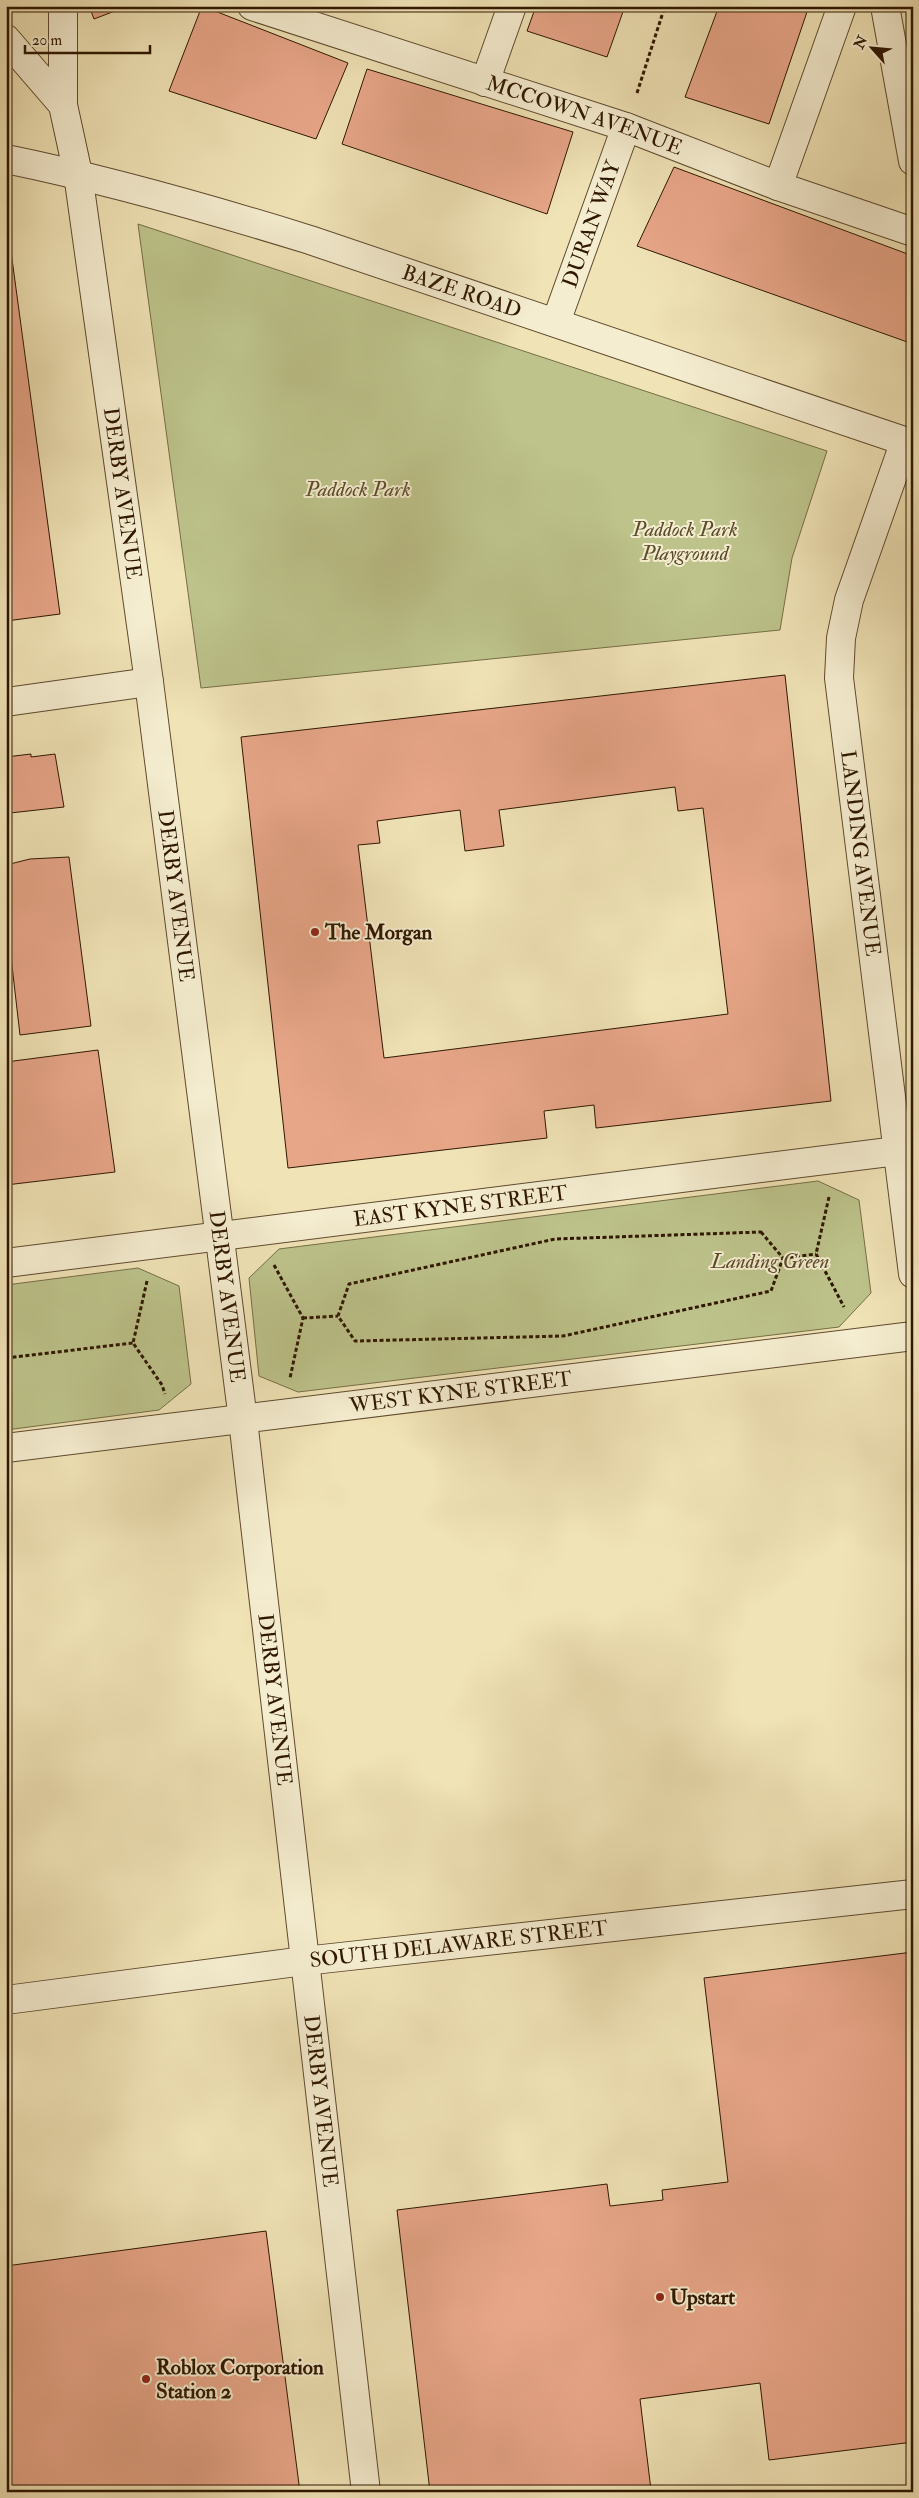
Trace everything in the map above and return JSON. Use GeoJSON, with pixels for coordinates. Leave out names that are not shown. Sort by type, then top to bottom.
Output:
{"type":"FeatureCollection","features":[{"type":"Feature","properties":{"kind":"street","name":"DERBY AVENUE"},"geometry":{"type":"LineString","coordinates":[[63,6],[63,105],[78,174],[149,682],[243,1420],[366,2492]]}},
{"type":"Feature","properties":{"kind":"street","name":"MCCOWN AVENUE"},"geometry":{"type":"LineString","coordinates":[[252,6],[626,127],[778,186],[913,232]]}},
{"type":"Feature","properties":{"kind":"street"},"geometry":{"type":"LineString","coordinates":[[485,82],[512,6]]}},
{"type":"Feature","properties":{"kind":"street"},"geometry":{"type":"LineString","coordinates":[[778,186],[842,6]]}},
{"type":"Feature","properties":{"kind":"street"},"geometry":{"type":"LineString","coordinates":[[885,6],[913,161]]}},
{"type":"Feature","properties":{"kind":"street","name":"DERBY AVENUE"},"geometry":{"type":"LineString","coordinates":[[6,39],[63,105]]}},
{"type":"Feature","properties":{"kind":"street","name":"DURAN WAY"},"geometry":{"type":"LineString","coordinates":[[556,322],[626,127]]}},
{"type":"Feature","properties":{"kind":"street","name":"BAZE ROAD"},"geometry":{"type":"LineString","coordinates":[[6,159],[78,174],[228,214],[412,273],[909,443]]}},
{"type":"Feature","properties":{"kind":"street","name":"LANDING AVENUE"},"geometry":{"type":"LineString","coordinates":[[909,443],[849,600],[841,638],[839,678],[905,1150],[913,1274]]}},
{"type":"Feature","properties":{"kind":"street"},"geometry":{"type":"LineString","coordinates":[[6,702],[149,682]]}},
{"type":"Feature","properties":{"kind":"street","name":"EAST KYNE STREET"},"geometry":{"type":"LineString","coordinates":[[6,1263],[905,1150]]}},
{"type":"Feature","properties":{"kind":"street","name":"WEST KYNE STREET"},"geometry":{"type":"LineString","coordinates":[[6,1448],[913,1336]]}},
{"type":"Feature","properties":{"kind":"street","name":"SOUTH DELAWARE STREET"},"geometry":{"type":"LineString","coordinates":[[6,2000],[304,1961],[913,1894]]}},
{"type":"Feature","properties":{"kind":"path"},"geometry":{"type":"LineString","coordinates":[[626,127],[665,6]]}},
{"type":"Feature","properties":{"kind":"path"},"geometry":{"type":"LineString","coordinates":[[830,1194],[816,1254],[845,1311]]}},
{"type":"Feature","properties":{"kind":"path"},"geometry":{"type":"LineString","coordinates":[[338,1316],[349,1284],[554,1239],[761,1232],[783,1258]]}},
{"type":"Feature","properties":{"kind":"path"},"geometry":{"type":"LineString","coordinates":[[783,1258],[816,1254]]}},
{"type":"Feature","properties":{"kind":"path"},"geometry":{"type":"LineString","coordinates":[[338,1316],[355,1341],[563,1336],[770,1290],[783,1258]]}},
{"type":"Feature","properties":{"kind":"path"},"geometry":{"type":"LineString","coordinates":[[273,1263],[303,1318],[289,1381]]}},
{"type":"Feature","properties":{"kind":"path"},"geometry":{"type":"LineString","coordinates":[[149,1276],[144,1290],[133,1343],[162,1384],[166,1399]]}},
{"type":"Feature","properties":{"kind":"path"},"geometry":{"type":"LineString","coordinates":[[303,1318],[338,1316]]}},
{"type":"Feature","properties":{"kind":"path"},"geometry":{"type":"LineString","coordinates":[[6,1358],[133,1343]]}},
{"type":"Feature","properties":{"kind":"green space","name":"Paddock Park"},"geometry":{"type":"Polygon","coordinates":[[[138,224],[827,451],[792,558],[780,630],[201,688],[138,224]]]}},
{"type":"Feature","properties":{"kind":"green space","name":"Landing Green"},"geometry":{"type":"Polygon","coordinates":[[[818,1181],[859,1200],[871,1293],[839,1327],[298,1392],[259,1376],[249,1278],[279,1249],[818,1181]]]}},
{"type":"Feature","properties":{"kind":"green space"},"geometry":{"type":"Polygon","coordinates":[[[138,1268],[179,1286],[191,1384],[159,1410],[6,1430],[6,1285],[138,1268]]]}},
{"type":"Feature","properties":{"kind":"building"},"geometry":{"type":"Polygon","coordinates":[[[89,6],[128,6],[94,19],[89,6]]]}},
{"type":"Feature","properties":{"kind":"building"},"geometry":{"type":"Polygon","coordinates":[[[202,6],[348,63],[316,139],[169,91],[202,6]]]}},
{"type":"Feature","properties":{"kind":"building"},"geometry":{"type":"Polygon","coordinates":[[[536,6],[625,6],[607,57],[527,31],[536,6]]]}},
{"type":"Feature","properties":{"kind":"building"},"geometry":{"type":"Polygon","coordinates":[[[719,6],[809,6],[769,124],[685,97],[719,6]]]}},
{"type":"Feature","properties":{"kind":"building"},"geometry":{"type":"Polygon","coordinates":[[[367,69],[573,132],[547,214],[342,144],[367,69]]]}},
{"type":"Feature","properties":{"kind":"building"},"geometry":{"type":"Polygon","coordinates":[[[674,167],[913,256],[913,344],[637,246],[674,167]]]}},
{"type":"Feature","properties":{"kind":"building"},"geometry":{"type":"Polygon","coordinates":[[[6,244],[10,244],[60,614],[6,621],[6,244]]]}},
{"type":"Feature","properties":{"kind":"building","name":"The Morgan"},"geometry":{"type":"Polygon","coordinates":[[[785,675],[831,1101],[596,1128],[594,1105],[544,1111],[547,1138],[288,1168],[241,737],[785,675]],[[675,787],[499,810],[504,846],[465,851],[460,810],[377,821],[380,843],[358,845],[384,1058],[728,1014],[703,808],[678,811],[675,787]]]}},
{"type":"Feature","properties":{"kind":"building"},"geometry":{"type":"Polygon","coordinates":[[[31,754],[31,757],[55,754],[64,807],[10,813],[11,819],[6,820],[6,757],[31,754]]]}},
{"type":"Feature","properties":{"kind":"building"},"geometry":{"type":"Polygon","coordinates":[[[69,857],[91,1026],[20,1035],[11,957],[6,958],[6,865],[30,859],[69,857]]]}},
{"type":"Feature","properties":{"kind":"building"},"geometry":{"type":"Polygon","coordinates":[[[98,1050],[115,1172],[6,1185],[6,1062],[98,1050]]]}},
{"type":"Feature","properties":{"kind":"building","name":"Upstart"},"geometry":{"type":"Polygon","coordinates":[[[913,1952],[913,2442],[769,2460],[760,2383],[640,2399],[651,2490],[430,2492],[397,2210],[607,2184],[610,2206],[663,2200],[662,2190],[728,2182],[704,1978],[913,1952]]]}},
{"type":"Feature","properties":{"kind":"building","name":"Roblox Corporation Station 2"},"geometry":{"type":"Polygon","coordinates":[[[266,2231],[300,2492],[6,2492],[6,2266],[266,2231]]]}},
{"type":"Feature","properties":{"kind":"place","name":"The Morgan"},"geometry":{"type":"Point","coordinates":[315,932]}},
{"type":"Feature","properties":{"kind":"place","name":"Upstart"},"geometry":{"type":"Point","coordinates":[660,2297]}},
{"type":"Feature","properties":{"kind":"place","name":"Roblox Corporation Station 2"},"geometry":{"type":"Point","coordinates":[146,2379]}},
{"type":"Feature","properties":{"kind":"park label","name":"Paddock Park Playground"},"geometry":{"type":"Point","coordinates":[685,541]}}]}
